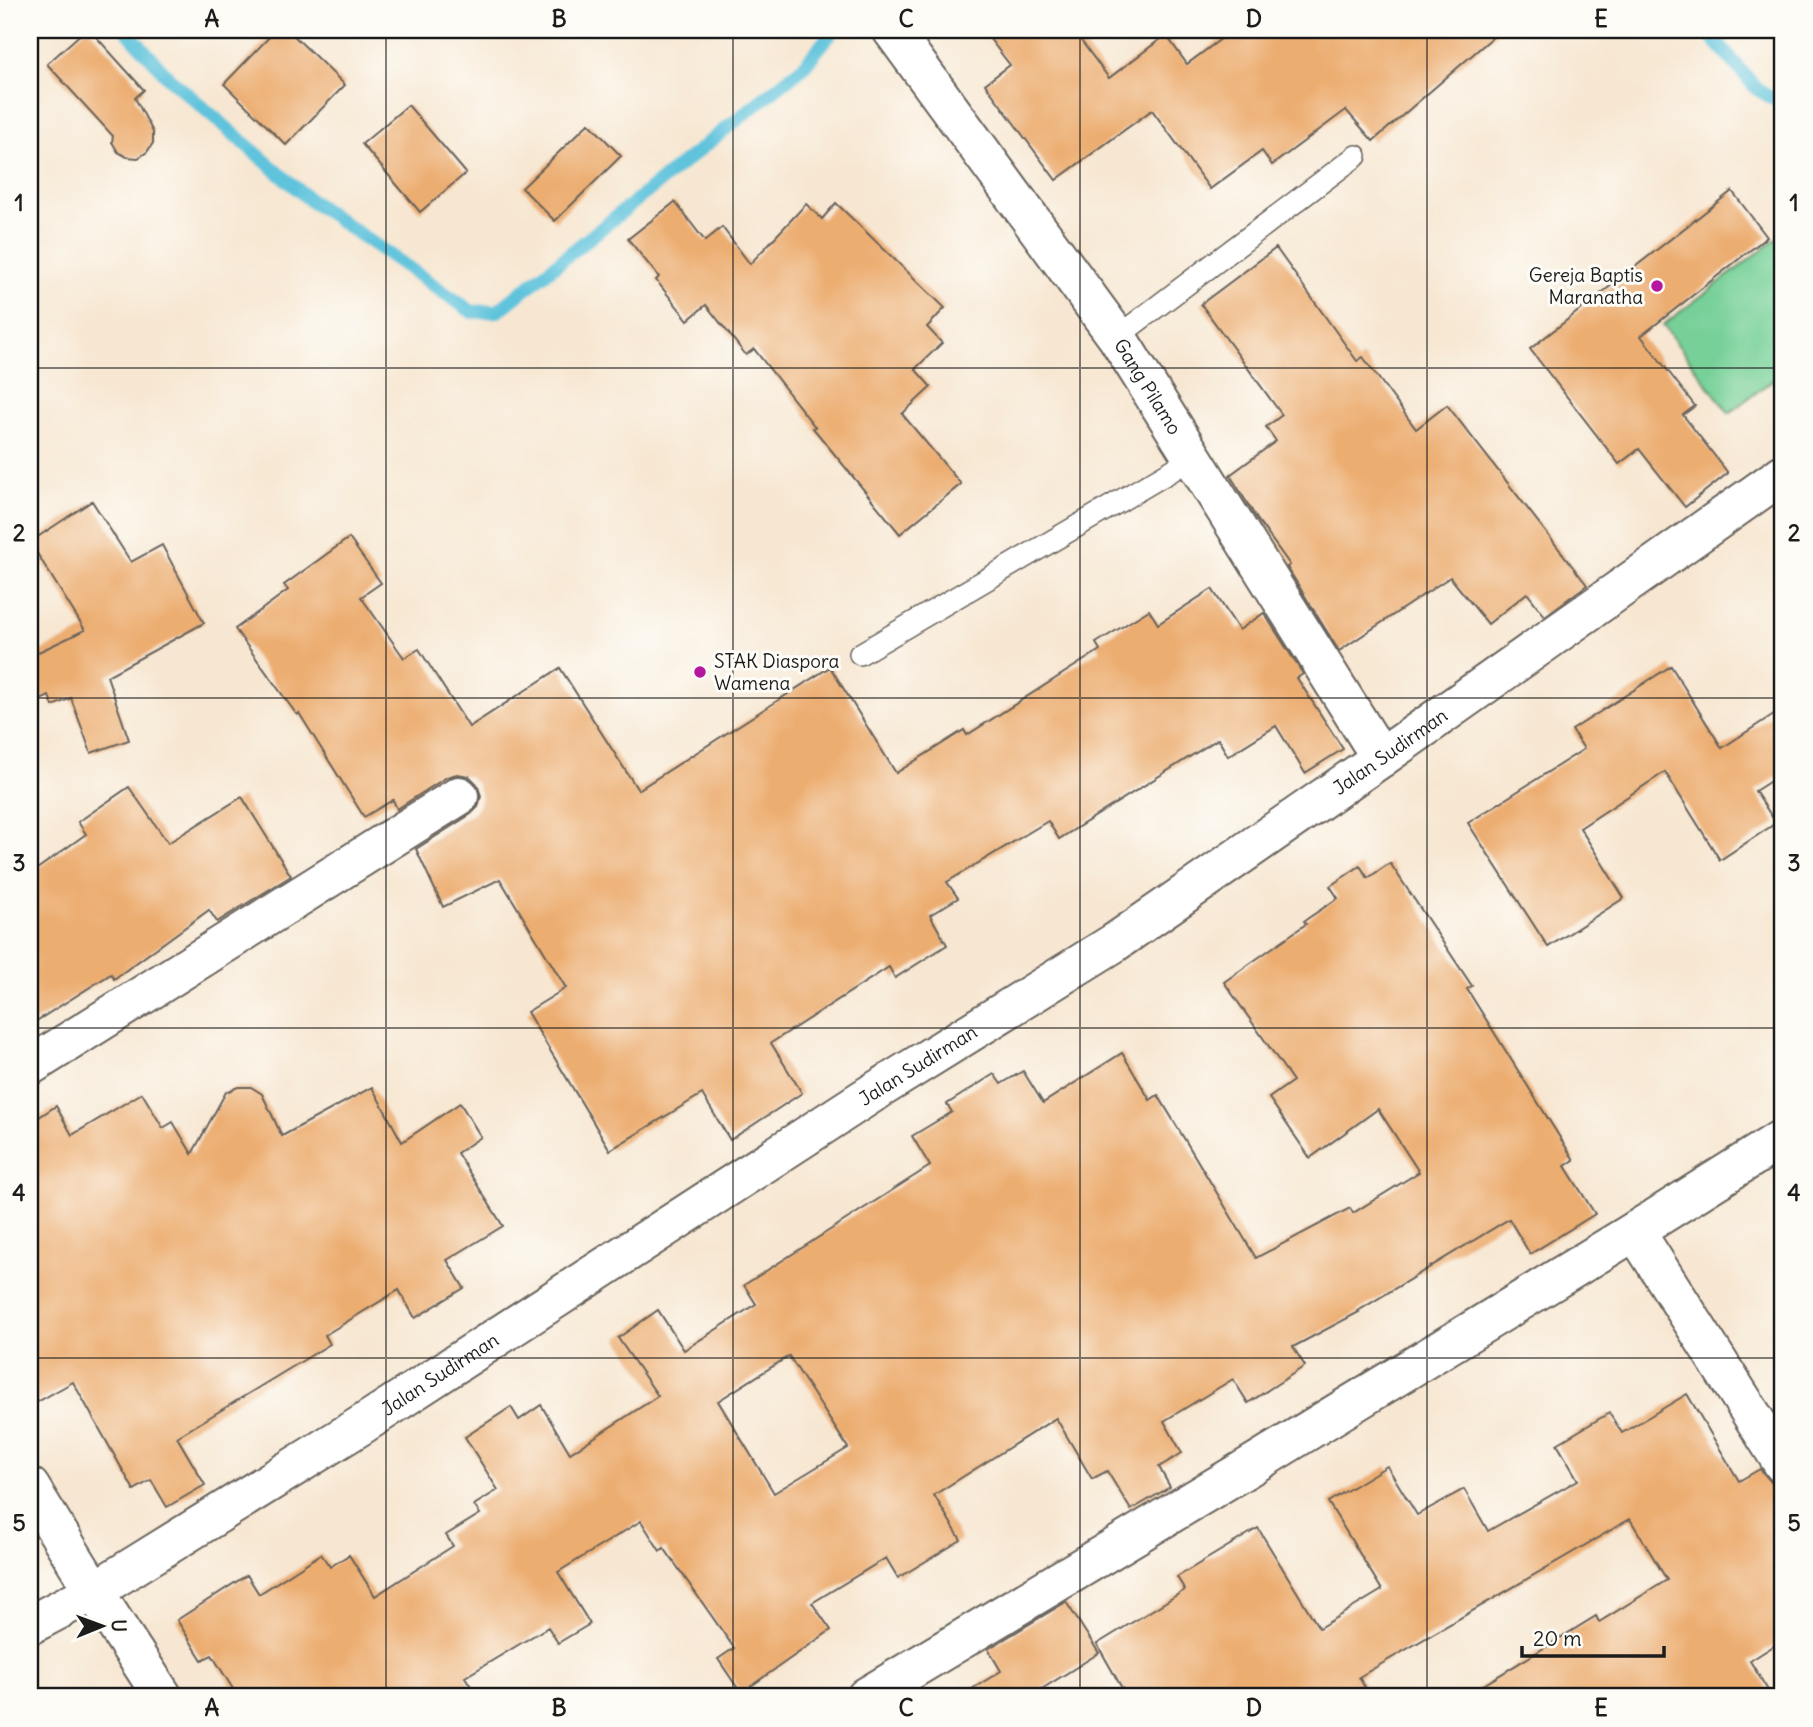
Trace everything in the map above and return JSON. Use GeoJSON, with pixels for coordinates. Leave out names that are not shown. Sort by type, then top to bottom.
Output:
{"type":"FeatureCollection","features":[{"type":"Feature","properties":{"kind":"street","name":"Gang Pilamo"},"geometry":{"type":"LineString","coordinates":[[892,30],[1117,337],[1381,758]]}},
{"type":"Feature","properties":{"kind":"street","name":"Jalan Sudirman"},"geometry":{"type":"LineString","coordinates":[[30,1625],[94,1591],[360,1426],[872,1094],[1114,943],[1783,474]]}},
{"type":"Feature","properties":{"kind":"street"},"geometry":{"type":"LineString","coordinates":[[30,1066],[459,796]]}},
{"type":"Feature","properties":{"kind":"street"},"geometry":{"type":"LineString","coordinates":[[866,1697],[1635,1231],[1783,1138]]}},
{"type":"Feature","properties":{"kind":"street"},"geometry":{"type":"LineString","coordinates":[[1635,1231],[1783,1464]]}},
{"type":"Feature","properties":{"kind":"street"},"geometry":{"type":"LineString","coordinates":[[30,1487],[163,1697]]}},
{"type":"Feature","properties":{"kind":"lane"},"geometry":{"type":"LineString","coordinates":[[1117,337],[1356,156]]}},
{"type":"Feature","properties":{"kind":"lane"},"geometry":{"type":"LineString","coordinates":[[860,654],[1193,458]]}},
{"type":"Feature","properties":{"kind":"green space"},"geometry":{"type":"Polygon","coordinates":[[[1783,234],[1783,372],[1729,413],[1663,325],[1783,234]]]}},
{"type":"Feature","properties":{"kind":"building"},"geometry":{"type":"Polygon","coordinates":[[[85,30],[90,30],[144,90],[135,98],[153,132],[153,143],[147,152],[138,158],[127,157],[118,152],[112,142],[113,136],[47,64],[85,30]]]}},
{"type":"Feature","properties":{"kind":"building"},"geometry":{"type":"Polygon","coordinates":[[[276,30],[288,30],[345,85],[286,145],[224,84],[276,30]]]}},
{"type":"Feature","properties":{"kind":"building"},"geometry":{"type":"Polygon","coordinates":[[[983,30],[1073,30],[1109,78],[1166,35],[1187,64],[1233,30],[1501,30],[1373,141],[1346,110],[1272,165],[1262,151],[1210,189],[1152,110],[1056,180],[985,84],[1010,65],[983,30]]]}},
{"type":"Feature","properties":{"kind":"building"},"geometry":{"type":"Polygon","coordinates":[[[408,105],[466,173],[420,212],[362,144],[408,105]]]}},
{"type":"Feature","properties":{"kind":"building"},"geometry":{"type":"Polygon","coordinates":[[[589,123],[621,156],[555,221],[522,188],[589,123]]]}},
{"type":"Feature","properties":{"kind":"building","name":"Gereja Baptis Maranatha"},"geometry":{"type":"Polygon","coordinates":[[[1732,191],[1767,237],[1641,336],[1695,406],[1683,415],[1728,473],[1685,507],[1639,449],[1619,464],[1530,349],[1732,191]]]}},
{"type":"Feature","properties":{"kind":"building"},"geometry":{"type":"Polygon","coordinates":[[[675,202],[705,241],[722,227],[750,264],[806,204],[822,219],[836,203],[945,308],[927,327],[942,343],[915,369],[931,387],[902,414],[961,484],[900,534],[813,428],[815,427],[754,349],[746,355],[706,305],[688,320],[656,280],[659,277],[628,239],[675,202]]]}},
{"type":"Feature","properties":{"kind":"building"},"geometry":{"type":"Polygon","coordinates":[[[1276,248],[1357,361],[1363,357],[1416,429],[1447,405],[1587,585],[1545,616],[1527,593],[1488,624],[1450,577],[1339,651],[1287,567],[1290,565],[1230,475],[1276,441],[1266,427],[1282,415],[1201,304],[1276,248]]]}},
{"type":"Feature","properties":{"kind":"building"},"geometry":{"type":"Polygon","coordinates":[[[92,501],[131,562],[162,545],[204,623],[107,676],[129,740],[91,753],[71,698],[53,706],[49,696],[30,705],[30,656],[85,630],[30,542],[92,501]]]}},
{"type":"Feature","properties":{"kind":"building"},"geometry":{"type":"Polygon","coordinates":[[[349,538],[381,583],[361,597],[404,658],[419,649],[469,727],[560,668],[638,790],[830,667],[896,773],[964,730],[967,735],[1100,650],[1096,643],[1149,610],[1158,624],[1212,589],[1239,630],[1264,613],[1303,674],[1297,678],[1343,749],[1305,773],[1276,726],[1228,756],[1218,739],[1059,839],[1048,821],[947,882],[958,898],[930,915],[947,945],[895,978],[889,967],[771,1043],[802,1093],[730,1140],[702,1094],[610,1150],[527,1012],[566,988],[500,879],[443,907],[416,849],[478,807],[481,796],[477,784],[469,776],[457,774],[447,777],[397,809],[393,800],[364,817],[299,713],[297,715],[235,629],[288,590],[284,585],[349,538]]]}},
{"type":"Feature","properties":{"kind":"building"},"geometry":{"type":"Polygon","coordinates":[[[1671,666],[1722,748],[1783,708],[1783,773],[1755,791],[1776,823],[1720,860],[1665,772],[1580,828],[1624,898],[1548,947],[1468,823],[1584,749],[1572,730],[1671,666]]]}},
{"type":"Feature","properties":{"kind":"building"},"geometry":{"type":"Polygon","coordinates":[[[129,787],[168,843],[242,797],[291,876],[217,922],[209,910],[114,979],[111,974],[30,1025],[30,874],[86,834],[78,822],[129,787]]]}},
{"type":"Feature","properties":{"kind":"building"},"geometry":{"type":"Polygon","coordinates":[[[1390,863],[1472,986],[1467,989],[1574,1160],[1565,1166],[1595,1214],[1530,1254],[1509,1219],[1359,1312],[1293,1347],[1305,1366],[1248,1403],[1233,1379],[1164,1421],[1182,1453],[1159,1467],[1170,1487],[1131,1510],[1107,1471],[1092,1479],[1056,1418],[934,1495],[961,1540],[898,1578],[886,1558],[812,1603],[831,1630],[741,1693],[718,1659],[734,1648],[664,1548],[660,1551],[641,1521],[558,1572],[590,1624],[558,1643],[548,1627],[465,1677],[478,1697],[238,1697],[212,1655],[202,1660],[177,1620],[247,1575],[259,1594],[321,1554],[330,1567],[349,1555],[375,1596],[453,1546],[446,1535],[480,1514],[474,1505],[498,1490],[465,1437],[511,1407],[519,1420],[541,1405],[570,1453],[658,1396],[618,1338],[658,1310],[684,1350],[756,1304],[744,1285],[930,1166],[912,1136],[952,1112],[947,1104],[994,1074],[1001,1084],[1023,1071],[1043,1103],[1122,1053],[1150,1100],[1158,1095],[1256,1258],[1350,1208],[1353,1213],[1419,1172],[1378,1109],[1310,1158],[1269,1098],[1293,1081],[1224,982],[1338,898],[1330,886],[1360,866],[1368,878],[1390,863]],[[789,1356],[718,1401],[774,1493],[848,1448],[789,1356]]]}},
{"type":"Feature","properties":{"kind":"building"},"geometry":{"type":"Polygon","coordinates":[[[238,1087],[251,1087],[262,1094],[282,1136],[372,1087],[402,1142],[460,1103],[481,1137],[457,1153],[503,1226],[447,1260],[464,1288],[415,1318],[399,1290],[325,1335],[330,1344],[177,1437],[205,1485],[167,1507],[151,1480],[134,1490],[73,1382],[30,1406],[30,1123],[56,1106],[72,1135],[142,1093],[163,1128],[173,1122],[192,1154],[226,1092],[238,1087]]]}},
{"type":"Feature","properties":{"kind":"building"},"geometry":{"type":"Polygon","coordinates":[[[1687,1394],[1739,1481],[1760,1469],[1772,1483],[1777,1484],[1783,1494],[1783,1640],[1750,1661],[1772,1697],[1464,1697],[1596,1616],[1599,1622],[1667,1580],[1630,1519],[1359,1677],[1370,1697],[1127,1697],[1097,1644],[1185,1590],[1177,1577],[1258,1528],[1319,1628],[1382,1590],[1328,1502],[1387,1466],[1417,1515],[1464,1489],[1488,1531],[1578,1480],[1557,1444],[1609,1413],[1622,1433],[1687,1394]]]}},
{"type":"Feature","properties":{"kind":"building"},"geometry":{"type":"Polygon","coordinates":[[[1066,1602],[1099,1653],[1029,1697],[959,1697],[1001,1671],[988,1649],[1066,1602]]]}},
{"type":"Feature","properties":{"kind":"waterway"},"geometry":{"type":"LineString","coordinates":[[126,30],[169,78],[310,200],[472,312],[498,311],[803,67],[834,30]]}},
{"type":"Feature","properties":{"kind":"waterway"},"geometry":{"type":"LineString","coordinates":[[1706,30],[1757,89],[1783,104]]}},
{"type":"Feature","properties":{"kind":"place","name":"Gereja Baptis Maranatha"},"geometry":{"type":"Point","coordinates":[1657,286]}},
{"type":"Feature","properties":{"kind":"place","name":"STAK Diaspora Wamena"},"geometry":{"type":"Point","coordinates":[700,672]}}]}
